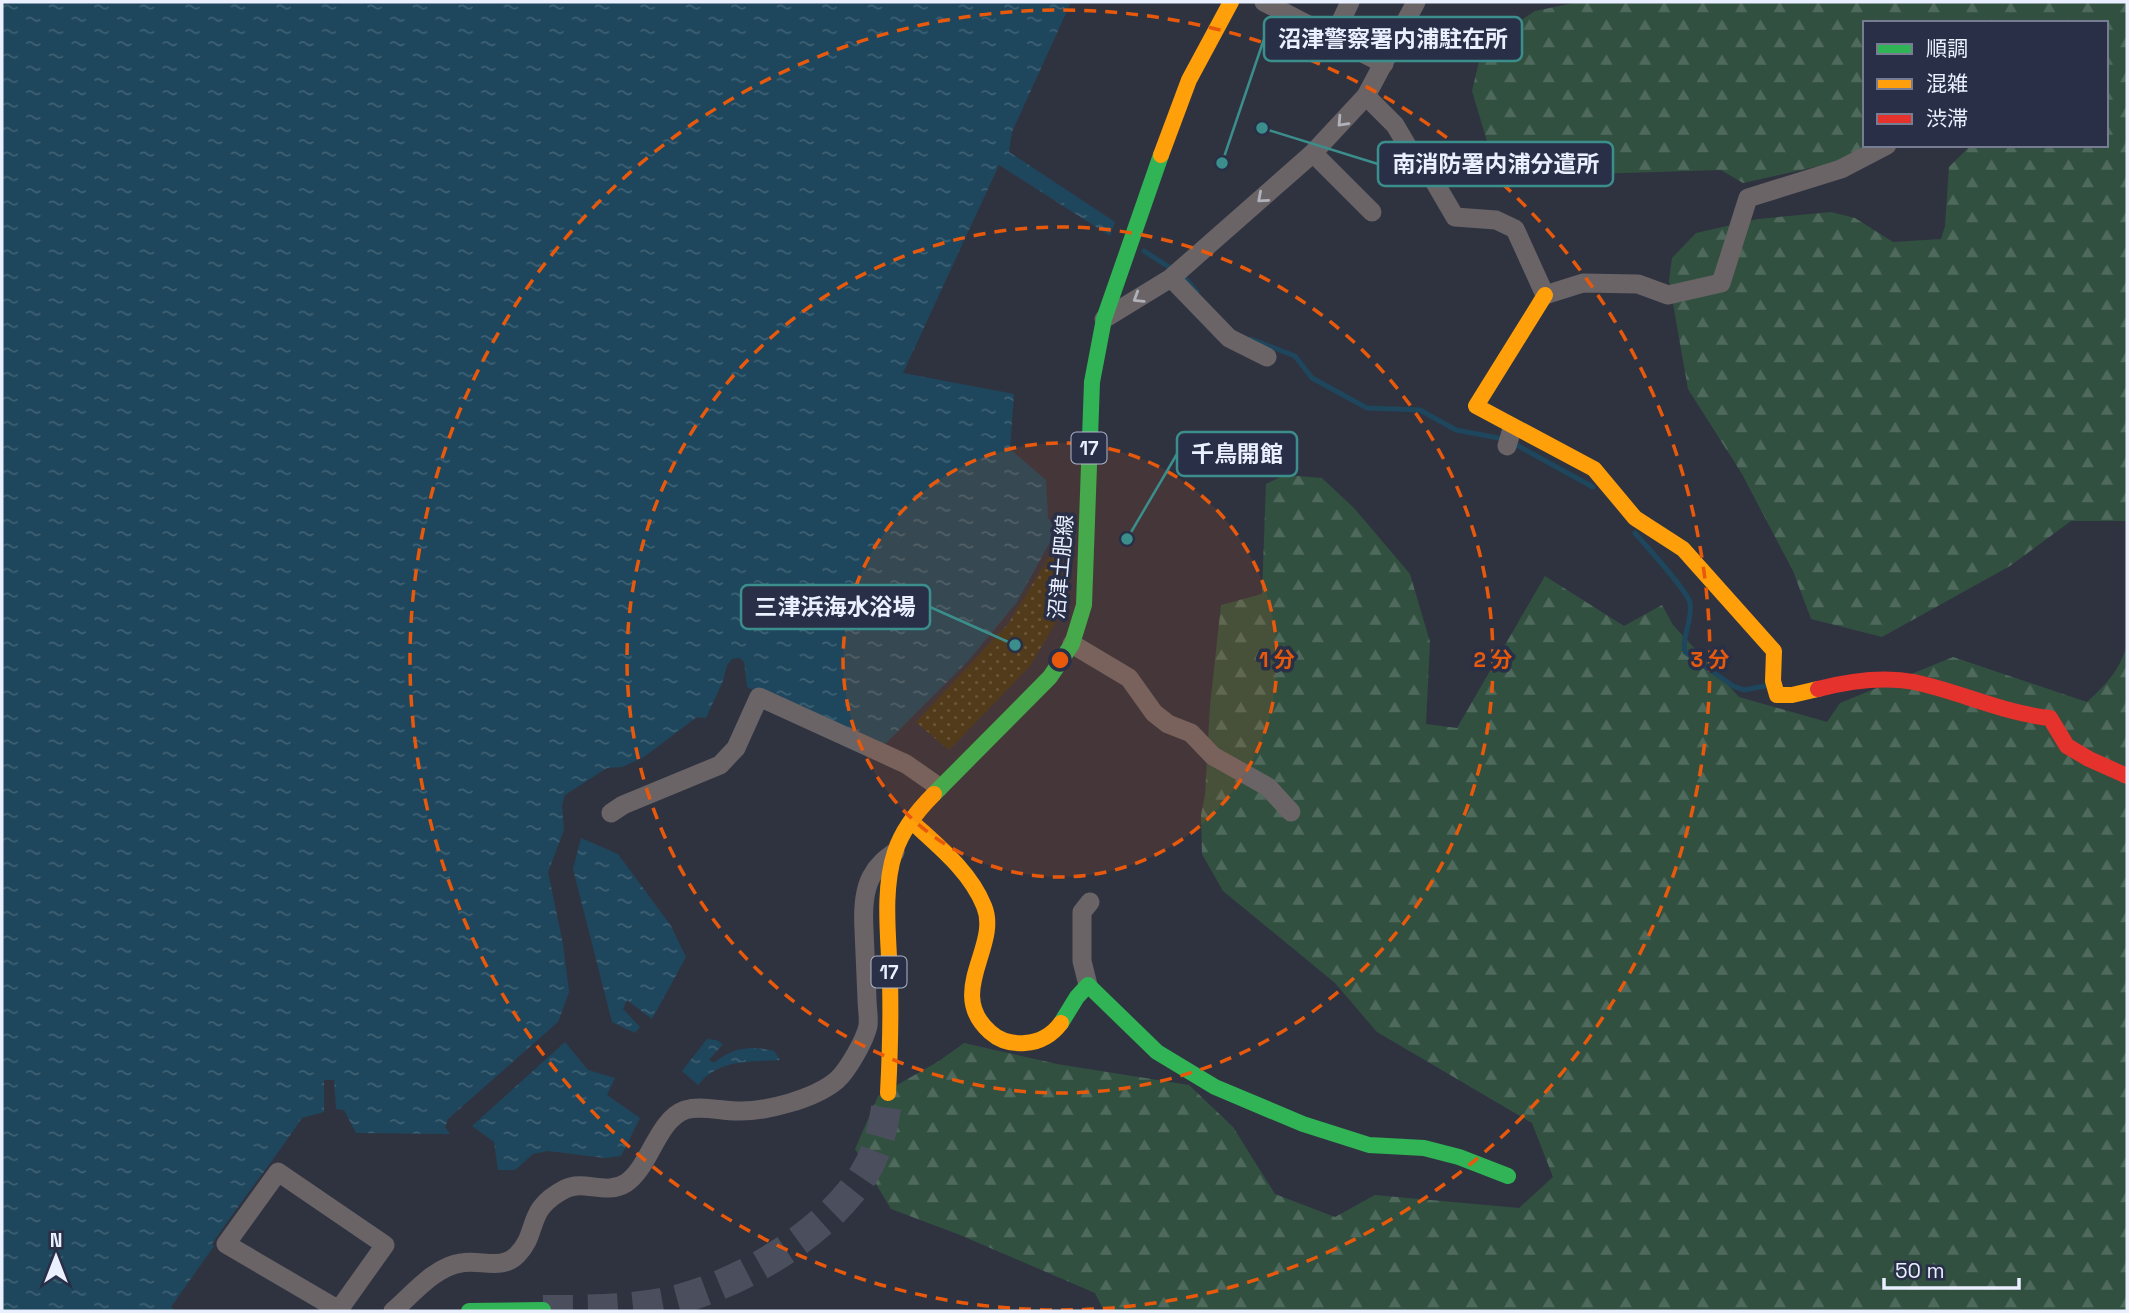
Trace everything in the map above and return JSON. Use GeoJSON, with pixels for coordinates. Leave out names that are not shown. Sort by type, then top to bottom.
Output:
{"type":"FeatureCollection","features":[{"type":"Feature","properties":{"kind":"street","name":"沼津土肥線"},"geometry":{"type":"LineString","coordinates":[[888,1093],[891,1022],[888,905],[895,852],[911,821],[939,787],[1039,690],[1072,644],[1084,605],[1092,382],[1104,319],[1189,80],[1231,2]]}},
{"type":"Feature","properties":{"kind":"street"},"geometry":{"type":"LineString","coordinates":[[1264,2],[1384,64]]}},
{"type":"Feature","properties":{"kind":"street"},"geometry":{"type":"LineString","coordinates":[[1333,38],[1350,2]]}},
{"type":"Feature","properties":{"kind":"street"},"geometry":{"type":"LineString","coordinates":[[1104,319],[1171,278],[1313,153],[1366,96],[1416,2]]}},
{"type":"Feature","properties":{"kind":"street"},"geometry":{"type":"LineString","coordinates":[[1366,96],[1395,125],[1422,171],[1434,181],[1455,217],[1496,220],[1515,229],[1545,295]]}},
{"type":"Feature","properties":{"kind":"street"},"geometry":{"type":"LineString","coordinates":[[1883,147],[1841,169],[1748,198],[1721,283],[1668,295],[1638,284],[1583,283],[1545,295],[1476,406],[1510,433],[1594,469],[1635,517],[1683,549],[1774,652],[1775,687],[1791,695],[1853,680],[1913,682],[2025,715],[2050,718],[2067,746],[2127,776]]}},
{"type":"Feature","properties":{"kind":"street"},"geometry":{"type":"LineString","coordinates":[[1313,153],[1372,212]]}},
{"type":"Feature","properties":{"kind":"street"},"geometry":{"type":"LineString","coordinates":[[1171,278],[1229,338],[1267,357]]}},
{"type":"Feature","properties":{"kind":"street"},"geometry":{"type":"LineString","coordinates":[[1072,644],[1129,678],[1154,713],[1168,724],[1191,733],[1213,756],[1268,787],[1291,812]]}},
{"type":"Feature","properties":{"kind":"street"},"geometry":{"type":"LineString","coordinates":[[611,813],[623,805],[720,765],[736,748],[759,697],[906,764],[939,787]]}},
{"type":"Feature","properties":{"kind":"street"},"geometry":{"type":"LineString","coordinates":[[911,821],[963,875],[985,907],[987,923],[973,975],[977,1016],[986,1030],[997,1038],[1014,1044],[1048,1036],[1088,985]]}},
{"type":"Feature","properties":{"kind":"street"},"geometry":{"type":"LineString","coordinates":[[393,1311],[436,1272],[461,1263],[498,1264],[515,1258],[524,1246],[542,1204],[564,1190],[578,1184],[611,1189],[625,1183],[640,1169],[666,1124],[683,1110],[703,1108],[739,1112],[788,1104],[821,1090],[836,1080],[849,1065],[868,1026],[864,920],[867,888],[872,874],[895,852]]}},
{"type":"Feature","properties":{"kind":"street"},"geometry":{"type":"LineString","coordinates":[[1090,902],[1082,912],[1082,961],[1088,985],[1157,1052],[1215,1087],[1303,1124],[1369,1145],[1424,1148],[1459,1157],[1508,1176]]}},
{"type":"Feature","properties":{"kind":"street"},"geometry":{"type":"LineString","coordinates":[[278,1172],[385,1245],[338,1310],[226,1244],[278,1172]]}},
{"type":"Feature","properties":{"kind":"street"},"geometry":{"type":"LineString","coordinates":[[469,1311],[543,1310]]}},
{"type":"Feature","properties":{"kind":"green space"},"geometry":{"type":"Polygon","coordinates":[[[1579,2],[2127,2],[2127,521],[2071,521],[2010,566],[1882,637],[1811,619],[1793,571],[1742,474],[1688,389],[1669,281],[1672,258],[1696,233],[1758,219],[1831,212],[1855,218],[1893,242],[1941,239],[1945,226],[1949,167],[1969,147],[2108,147],[2108,21],[1863,21],[1864,147],[1842,161],[1743,183],[1721,170],[1527,176],[1489,148],[1472,91],[1480,57],[1505,42],[1517,23],[1535,11],[1579,2]]]}},
{"type":"Feature","properties":{"kind":"green space"},"geometry":{"type":"Polygon","coordinates":[[[1285,475],[1322,478],[1354,508],[1410,574],[1430,642],[1426,724],[1457,728],[1545,576],[1624,626],[1662,605],[1673,625],[1739,697],[1827,722],[1840,703],[1953,657],[2087,702],[2118,667],[2127,641],[2127,1311],[1104,1311],[1095,1293],[960,1235],[891,1209],[855,1149],[878,1096],[939,1061],[964,1043],[1057,1064],[1189,1085],[1233,1127],[1275,1194],[1335,1217],[1375,1195],[1519,1208],[1553,1177],[1532,1123],[1377,1032],[1335,983],[1223,891],[1202,854],[1201,815],[1221,605],[1262,594],[1266,484],[1285,475]]]}},
{"type":"Feature","properties":{"kind":"sand"},"geometry":{"type":"Polygon","coordinates":[[[1049,557],[1069,564],[1056,622],[1030,666],[949,750],[916,722],[1008,624],[1049,557]]]}},
{"type":"Feature","properties":{"kind":"water"},"geometry":{"type":"Polygon","coordinates":[[[2,2],[1071,2],[1012,132],[1009,152],[1115,222],[1110,236],[999,165],[903,373],[1014,394],[1010,449],[1046,480],[1048,518],[1056,531],[1017,602],[968,661],[881,748],[747,687],[744,662],[740,658],[732,659],[727,665],[723,681],[706,718],[697,717],[644,757],[622,767],[607,768],[565,795],[562,805],[564,830],[548,872],[563,944],[569,992],[558,1022],[448,1119],[445,1127],[450,1134],[356,1133],[344,1110],[336,1109],[334,1080],[324,1080],[324,1112],[302,1118],[212,1244],[214,1246],[171,1307],[176,1311],[2,1311],[2,2]]]}},
{"type":"Feature","properties":{"kind":"water"},"geometry":{"type":"Polygon","coordinates":[[[581,838],[618,854],[671,926],[686,957],[652,1019],[627,1000],[623,1009],[640,1027],[635,1033],[612,1022],[573,869],[581,838]]]}},
{"type":"Feature","properties":{"kind":"water"},"geometry":{"type":"Polygon","coordinates":[[[707,1039],[723,1044],[709,1060],[714,1063],[735,1051],[750,1048],[774,1051],[780,1060],[725,1066],[715,1070],[698,1085],[682,1071],[707,1039]]]}},
{"type":"Feature","properties":{"kind":"water"},"geometry":{"type":"Polygon","coordinates":[[[565,1042],[588,1070],[615,1078],[607,1095],[640,1118],[621,1156],[605,1158],[548,1151],[533,1154],[515,1170],[498,1170],[494,1142],[472,1126],[565,1042]]]}},
{"type":"Feature","properties":{"kind":"waterway"},"geometry":{"type":"LineString","coordinates":[[1144,251],[1169,267]]}},
{"type":"Feature","properties":{"kind":"waterway"},"geometry":{"type":"LineString","coordinates":[[1186,279],[1197,292]]}},
{"type":"Feature","properties":{"kind":"waterway"},"geometry":{"type":"LineString","coordinates":[[1251,339],[1295,356],[1312,378],[1367,408],[1420,410],[1456,430],[1504,439]]}},
{"type":"Feature","properties":{"kind":"waterway"},"geometry":{"type":"LineString","coordinates":[[1513,443],[1593,487]]}},
{"type":"Feature","properties":{"kind":"waterway"},"geometry":{"type":"LineString","coordinates":[[1635,533],[1674,579],[1690,603],[1685,652],[1733,686],[1744,690],[1765,686]]}},
{"type":"Feature","properties":{"kind":"tunnel"},"geometry":{"type":"LineString","coordinates":[[543,1310],[627,1308],[676,1300],[729,1281],[781,1253],[828,1216],[848,1196],[864,1174],[880,1135],[888,1093]]}},
{"type":"Feature","properties":{"kind":"traffic: fast"},"geometry":{"type":"LineString","coordinates":[[934,794],[1050,677],[1072,644],[1084,605],[1092,382],[1104,319],[1161,155]]}},
{"type":"Feature","properties":{"kind":"traffic: fast"},"geometry":{"type":"LineString","coordinates":[[1061,1023],[1088,985],[1157,1052],[1215,1087],[1303,1124],[1369,1145],[1424,1148],[1459,1157],[1508,1176]]}},
{"type":"Feature","properties":{"kind":"traffic: fast"},"geometry":{"type":"LineString","coordinates":[[469,1311],[543,1310]]}},
{"type":"Feature","properties":{"kind":"traffic: slow"},"geometry":{"type":"LineString","coordinates":[[1161,155],[1189,80],[1231,2]]}},
{"type":"Feature","properties":{"kind":"traffic: slow"},"geometry":{"type":"LineString","coordinates":[[1545,295],[1476,406],[1594,469],[1635,518],[1683,549],[1774,651],[1773,681],[1777,695],[1792,695],[1818,689]]}},
{"type":"Feature","properties":{"kind":"traffic: slow"},"geometry":{"type":"LineString","coordinates":[[888,1093],[890,980],[887,915],[891,867],[906,828],[934,794]]}},
{"type":"Feature","properties":{"kind":"traffic: slow"},"geometry":{"type":"LineString","coordinates":[[911,821],[962,870],[984,906],[986,937],[976,969],[972,1001],[978,1017],[994,1035],[1016,1043],[1041,1039],[1061,1023]]}},
{"type":"Feature","properties":{"kind":"traffic: jam"},"geometry":{"type":"LineString","coordinates":[[1818,689],[1866,680],[1902,680],[2016,712],[2050,718],[2067,746],[2127,776]]}},
{"type":"Feature","properties":{"kind":"place","name":"南消防署内浦分遣所"},"geometry":{"type":"Point","coordinates":[1262,128]}},
{"type":"Feature","properties":{"kind":"place","name":"沼津警察署内浦駐在所"},"geometry":{"type":"Point","coordinates":[1222,163]}},
{"type":"Feature","properties":{"kind":"place","name":"千鳥開館"},"geometry":{"type":"Point","coordinates":[1127,539]}},
{"type":"Feature","properties":{"kind":"place","name":"三津浜海水浴場"},"geometry":{"type":"Point","coordinates":[1015,645]}}]}
